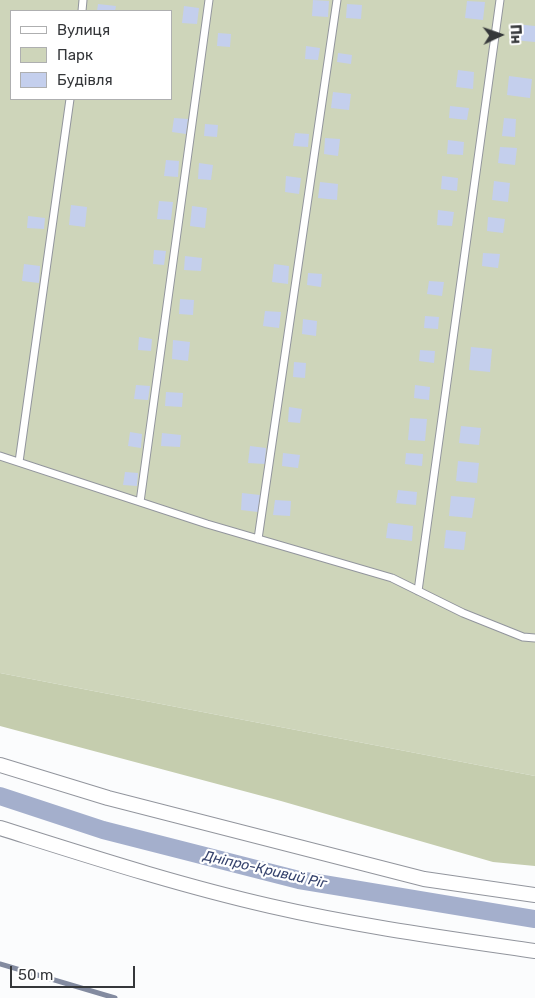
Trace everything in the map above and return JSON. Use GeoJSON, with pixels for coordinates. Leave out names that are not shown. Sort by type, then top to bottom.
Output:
{"type":"FeatureCollection","features":[{"type":"Feature","properties":{"kind":"street"},"geometry":{"type":"LineString","coordinates":[[0,765],[108,798],[424,879],[535,895]]}},
{"type":"Feature","properties":{"kind":"street"},"geometry":{"type":"LineString","coordinates":[[0,828],[128,868],[270,906],[385,929],[535,951]]}},
{"type":"Feature","properties":{"kind":"lane"},"geometry":{"type":"LineString","coordinates":[[140,502],[209,0]]}},
{"type":"Feature","properties":{"kind":"lane"},"geometry":{"type":"LineString","coordinates":[[258,539],[337,0]]}},
{"type":"Feature","properties":{"kind":"lane"},"geometry":{"type":"LineString","coordinates":[[418,591],[500,0]]}},
{"type":"Feature","properties":{"kind":"lane"},"geometry":{"type":"LineString","coordinates":[[19,462],[70,100]]}},
{"type":"Feature","properties":{"kind":"lane"},"geometry":{"type":"LineString","coordinates":[[0,456],[258,539],[347,563],[392,578],[463,613],[523,636],[535,638]]}},
{"type":"Feature","properties":{"kind":"green space"},"geometry":{"type":"Polygon","coordinates":[[[0,0],[535,0],[535,776],[0,673],[0,0]]]}},
{"type":"Feature","properties":{"kind":"green space"},"geometry":{"type":"Polygon","coordinates":[[[0,673],[535,776],[535,866],[493,862],[281,801],[0,726],[0,673]]]}},
{"type":"Feature","properties":{"kind":"building"},"geometry":{"type":"Polygon","coordinates":[[[313,0],[329,1],[328,17],[312,16],[313,0]]]}},
{"type":"Feature","properties":{"kind":"building"},"geometry":{"type":"Polygon","coordinates":[[[467,1],[485,2],[483,20],[465,18],[467,1]]]}},
{"type":"Feature","properties":{"kind":"building"},"geometry":{"type":"Polygon","coordinates":[[[98,4],[116,6],[115,10],[97,10],[98,4]]]}},
{"type":"Feature","properties":{"kind":"building"},"geometry":{"type":"Polygon","coordinates":[[[347,4],[362,5],[361,19],[346,18],[347,4]]]}},
{"type":"Feature","properties":{"kind":"building"},"geometry":{"type":"Polygon","coordinates":[[[184,6],[199,8],[197,24],[182,23],[184,6]]]}},
{"type":"Feature","properties":{"kind":"building"},"geometry":{"type":"Polygon","coordinates":[[[515,24],[535,26],[535,42],[513,40],[515,24]]]}},
{"type":"Feature","properties":{"kind":"building"},"geometry":{"type":"Polygon","coordinates":[[[218,33],[231,34],[230,47],[217,46],[218,33]]]}},
{"type":"Feature","properties":{"kind":"building"},"geometry":{"type":"Polygon","coordinates":[[[306,46],[320,48],[318,60],[305,59],[306,46]]]}},
{"type":"Feature","properties":{"kind":"building"},"geometry":{"type":"Polygon","coordinates":[[[338,53],[352,55],[351,64],[337,62],[338,53]]]}},
{"type":"Feature","properties":{"kind":"building"},"geometry":{"type":"Polygon","coordinates":[[[458,70],[474,72],[473,89],[456,87],[458,70]]]}},
{"type":"Feature","properties":{"kind":"building"},"geometry":{"type":"Polygon","coordinates":[[[509,76],[532,79],[530,98],[507,95],[509,76]]]}},
{"type":"Feature","properties":{"kind":"building"},"geometry":{"type":"Polygon","coordinates":[[[333,92],[351,94],[349,110],[331,108],[333,92]]]}},
{"type":"Feature","properties":{"kind":"building"},"geometry":{"type":"Polygon","coordinates":[[[450,106],[469,108],[467,120],[449,118],[450,106]]]}},
{"type":"Feature","properties":{"kind":"building"},"geometry":{"type":"Polygon","coordinates":[[[174,118],[188,119],[186,134],[172,132],[174,118]]]}},
{"type":"Feature","properties":{"kind":"building"},"geometry":{"type":"Polygon","coordinates":[[[504,118],[516,119],[515,137],[502,136],[504,118]]]}},
{"type":"Feature","properties":{"kind":"building"},"geometry":{"type":"Polygon","coordinates":[[[205,124],[218,125],[217,137],[204,136],[205,124]]]}},
{"type":"Feature","properties":{"kind":"building"},"geometry":{"type":"Polygon","coordinates":[[[295,133],[309,134],[308,147],[293,146],[295,133]]]}},
{"type":"Feature","properties":{"kind":"building"},"geometry":{"type":"Polygon","coordinates":[[[325,138],[340,139],[338,156],[324,154],[325,138]]]}},
{"type":"Feature","properties":{"kind":"building"},"geometry":{"type":"Polygon","coordinates":[[[448,140],[464,142],[463,155],[447,154],[448,140]]]}},
{"type":"Feature","properties":{"kind":"building"},"geometry":{"type":"Polygon","coordinates":[[[500,147],[517,148],[515,165],[498,163],[500,147]]]}},
{"type":"Feature","properties":{"kind":"building"},"geometry":{"type":"Polygon","coordinates":[[[166,160],[179,161],[178,177],[164,176],[166,160]]]}},
{"type":"Feature","properties":{"kind":"building"},"geometry":{"type":"Polygon","coordinates":[[[199,163],[213,165],[211,180],[198,179],[199,163]]]}},
{"type":"Feature","properties":{"kind":"building"},"geometry":{"type":"Polygon","coordinates":[[[286,176],[301,178],[299,194],[285,192],[286,176]]]}},
{"type":"Feature","properties":{"kind":"building"},"geometry":{"type":"Polygon","coordinates":[[[442,176],[458,178],[457,191],[441,189],[442,176]]]}},
{"type":"Feature","properties":{"kind":"building"},"geometry":{"type":"Polygon","coordinates":[[[494,181],[510,183],[508,202],[492,200],[494,181]]]}},
{"type":"Feature","properties":{"kind":"building"},"geometry":{"type":"Polygon","coordinates":[[[320,182],[338,184],[337,200],[318,198],[320,182]]]}},
{"type":"Feature","properties":{"kind":"building"},"geometry":{"type":"Polygon","coordinates":[[[159,201],[173,202],[171,220],[157,219],[159,201]]]}},
{"type":"Feature","properties":{"kind":"building"},"geometry":{"type":"Polygon","coordinates":[[[71,205],[87,207],[85,227],[69,225],[71,205]]]}},
{"type":"Feature","properties":{"kind":"building"},"geometry":{"type":"Polygon","coordinates":[[[192,206],[207,208],[205,228],[190,226],[192,206]]]}},
{"type":"Feature","properties":{"kind":"building"},"geometry":{"type":"Polygon","coordinates":[[[438,210],[454,212],[452,226],[437,225],[438,210]]]}},
{"type":"Feature","properties":{"kind":"building"},"geometry":{"type":"Polygon","coordinates":[[[28,216],[45,218],[44,229],[27,228],[28,216]]]}},
{"type":"Feature","properties":{"kind":"building"},"geometry":{"type":"Polygon","coordinates":[[[488,217],[505,219],[503,233],[487,231],[488,217]]]}},
{"type":"Feature","properties":{"kind":"building"},"geometry":{"type":"Polygon","coordinates":[[[154,250],[166,251],[164,265],[153,264],[154,250]]]}},
{"type":"Feature","properties":{"kind":"building"},"geometry":{"type":"Polygon","coordinates":[[[483,253],[500,254],[498,268],[482,266],[483,253]]]}},
{"type":"Feature","properties":{"kind":"building"},"geometry":{"type":"Polygon","coordinates":[[[185,256],[202,258],[201,271],[184,270],[185,256]]]}},
{"type":"Feature","properties":{"kind":"building"},"geometry":{"type":"Polygon","coordinates":[[[24,264],[40,266],[39,283],[22,281],[24,264]]]}},
{"type":"Feature","properties":{"kind":"building"},"geometry":{"type":"Polygon","coordinates":[[[274,264],[289,266],[288,284],[272,282],[274,264]]]}},
{"type":"Feature","properties":{"kind":"building"},"geometry":{"type":"Polygon","coordinates":[[[308,273],[322,274],[321,287],[307,285],[308,273]]]}},
{"type":"Feature","properties":{"kind":"building"},"geometry":{"type":"Polygon","coordinates":[[[429,281],[444,282],[442,296],[427,294],[429,281]]]}},
{"type":"Feature","properties":{"kind":"building"},"geometry":{"type":"Polygon","coordinates":[[[180,299],[194,300],[193,315],[179,314],[180,299]]]}},
{"type":"Feature","properties":{"kind":"building"},"geometry":{"type":"Polygon","coordinates":[[[265,311],[281,312],[279,328],[263,326],[265,311]]]}},
{"type":"Feature","properties":{"kind":"building"},"geometry":{"type":"Polygon","coordinates":[[[425,316],[439,317],[438,329],[424,328],[425,316]]]}},
{"type":"Feature","properties":{"kind":"building"},"geometry":{"type":"Polygon","coordinates":[[[303,319],[317,321],[316,336],[302,334],[303,319]]]}},
{"type":"Feature","properties":{"kind":"building"},"geometry":{"type":"Polygon","coordinates":[[[139,337],[152,339],[151,351],[138,350],[139,337]]]}},
{"type":"Feature","properties":{"kind":"building"},"geometry":{"type":"Polygon","coordinates":[[[173,340],[190,342],[188,361],[172,359],[173,340]]]}},
{"type":"Feature","properties":{"kind":"building"},"geometry":{"type":"Polygon","coordinates":[[[471,347],[492,349],[490,372],[469,370],[471,347]]]}},
{"type":"Feature","properties":{"kind":"building"},"geometry":{"type":"Polygon","coordinates":[[[420,350],[435,351],[434,363],[419,361],[420,350]]]}},
{"type":"Feature","properties":{"kind":"building"},"geometry":{"type":"Polygon","coordinates":[[[294,362],[306,363],[305,378],[293,377],[294,362]]]}},
{"type":"Feature","properties":{"kind":"building"},"geometry":{"type":"Polygon","coordinates":[[[136,385],[150,386],[148,400],[134,399],[136,385]]]}},
{"type":"Feature","properties":{"kind":"building"},"geometry":{"type":"Polygon","coordinates":[[[415,385],[430,387],[429,400],[414,398],[415,385]]]}},
{"type":"Feature","properties":{"kind":"building"},"geometry":{"type":"Polygon","coordinates":[[[166,392],[183,393],[182,407],[165,406],[166,392]]]}},
{"type":"Feature","properties":{"kind":"building"},"geometry":{"type":"Polygon","coordinates":[[[289,407],[302,409],[300,423],[288,422],[289,407]]]}},
{"type":"Feature","properties":{"kind":"building"},"geometry":{"type":"Polygon","coordinates":[[[410,418],[427,419],[425,441],[408,440],[410,418]]]}},
{"type":"Feature","properties":{"kind":"building"},"geometry":{"type":"Polygon","coordinates":[[[461,426],[481,428],[479,445],[459,443],[461,426]]]}},
{"type":"Feature","properties":{"kind":"building"},"geometry":{"type":"Polygon","coordinates":[[[130,432],[142,434],[141,448],[128,446],[130,432]]]}},
{"type":"Feature","properties":{"kind":"building"},"geometry":{"type":"Polygon","coordinates":[[[162,433],[181,435],[180,447],[161,446],[162,433]]]}},
{"type":"Feature","properties":{"kind":"building"},"geometry":{"type":"Polygon","coordinates":[[[250,446],[266,448],[265,464],[248,463],[250,446]]]}},
{"type":"Feature","properties":{"kind":"building"},"geometry":{"type":"Polygon","coordinates":[[[283,453],[300,455],[298,468],[282,466],[283,453]]]}},
{"type":"Feature","properties":{"kind":"building"},"geometry":{"type":"Polygon","coordinates":[[[406,453],[423,454],[422,466],[405,464],[406,453]]]}},
{"type":"Feature","properties":{"kind":"building"},"geometry":{"type":"Polygon","coordinates":[[[458,461],[479,463],[477,483],[456,481],[458,461]]]}},
{"type":"Feature","properties":{"kind":"building"},"geometry":{"type":"Polygon","coordinates":[[[125,472],[138,473],[137,486],[123,485],[125,472]]]}},
{"type":"Feature","properties":{"kind":"building"},"geometry":{"type":"Polygon","coordinates":[[[398,490],[417,492],[416,505],[396,503],[398,490]]]}},
{"type":"Feature","properties":{"kind":"building"},"geometry":{"type":"Polygon","coordinates":[[[242,493],[260,495],[258,512],[241,510],[242,493]]]}},
{"type":"Feature","properties":{"kind":"building"},"geometry":{"type":"Polygon","coordinates":[[[451,496],[475,498],[472,518],[449,516],[451,496]]]}},
{"type":"Feature","properties":{"kind":"building"},"geometry":{"type":"Polygon","coordinates":[[[275,500],[291,501],[290,516],[273,515],[275,500]]]}},
{"type":"Feature","properties":{"kind":"building"},"geometry":{"type":"Polygon","coordinates":[[[388,523],[413,526],[412,541],[386,538],[388,523]]]}},
{"type":"Feature","properties":{"kind":"building"},"geometry":{"type":"Polygon","coordinates":[[[446,530],[466,532],[464,550],[444,548],[446,530]]]}},
{"type":"Feature","properties":{"kind":"waterway","name":"Дніпро-Кривий Ріг"},"geometry":{"type":"LineString","coordinates":[[0,796],[103,830],[299,880],[535,919]]}},
{"type":"Feature","properties":{"kind":"waterway"},"geometry":{"type":"LineString","coordinates":[[0,964],[115,998]]}}]}
